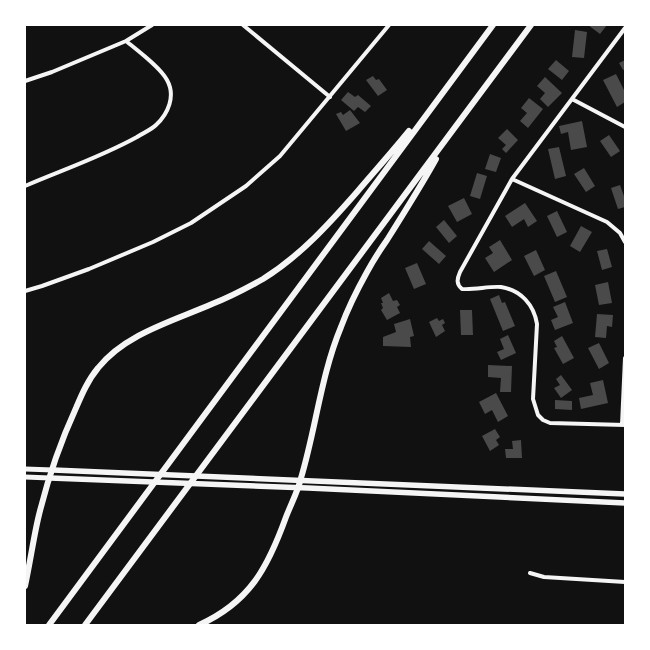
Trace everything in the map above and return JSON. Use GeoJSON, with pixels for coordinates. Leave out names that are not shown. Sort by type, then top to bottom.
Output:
{"type":"FeatureCollection","features":[{"type":"Feature","properties":{"kind":"highway"},"geometry":{"type":"LineString","coordinates":[[48,625],[493,25]]}},
{"type":"Feature","properties":{"kind":"highway"},"geometry":{"type":"LineString","coordinates":[[85,625],[531,25]]}},
{"type":"Feature","properties":{"kind":"highway"},"geometry":{"type":"LineString","coordinates":[[25,586],[38,518],[66,429],[86,386],[98,368],[112,353],[128,341],[215,303],[264,278],[288,262],[314,240],[338,214],[441,94]]}},
{"type":"Feature","properties":{"kind":"highway"},"geometry":{"type":"LineString","coordinates":[[199,625],[224,612],[234,604],[254,584],[270,558],[301,480],[329,362],[353,298],[368,270],[425,179],[447,138]]}},
{"type":"Feature","properties":{"kind":"main road"},"geometry":{"type":"LineString","coordinates":[[25,469],[625,494]]}},
{"type":"Feature","properties":{"kind":"main road"},"geometry":{"type":"LineString","coordinates":[[25,477],[625,503]]}},
{"type":"Feature","properties":{"kind":"street"},"geometry":{"type":"LineString","coordinates":[[25,81],[52,72],[126,41],[152,25]]}},
{"type":"Feature","properties":{"kind":"street"},"geometry":{"type":"LineString","coordinates":[[243,25],[330,97]]}},
{"type":"Feature","properties":{"kind":"street"},"geometry":{"type":"LineString","coordinates":[[25,291],[89,269],[153,242],[191,223],[231,196],[280,156],[389,25]]}},
{"type":"Feature","properties":{"kind":"street"},"geometry":{"type":"LineString","coordinates":[[625,28],[512,179],[460,272],[458,281],[462,289],[500,287],[508,289],[520,295],[530,305],[537,324],[533,399],[538,415],[543,420],[550,423],[623,425],[625,358]]}},
{"type":"Feature","properties":{"kind":"street"},"geometry":{"type":"LineString","coordinates":[[25,186],[120,146],[154,127],[165,115],[170,105],[171,90],[167,80],[158,69],[126,41]]}},
{"type":"Feature","properties":{"kind":"street"},"geometry":{"type":"LineString","coordinates":[[572,99],[625,127]]}},
{"type":"Feature","properties":{"kind":"street"},"geometry":{"type":"LineString","coordinates":[[512,179],[607,222],[620,233],[625,242]]}},
{"type":"Feature","properties":{"kind":"street"},"geometry":{"type":"LineString","coordinates":[[530,573],[544,577],[625,582]]}},
{"type":"Feature","properties":{"kind":"building"},"geometry":{"type":"Polygon","coordinates":[[[588,25],[607,25],[600,34],[588,25]]]}},
{"type":"Feature","properties":{"kind":"building"},"geometry":{"type":"Polygon","coordinates":[[[575,30],[587,32],[584,58],[572,57],[575,30]]]}},
{"type":"Feature","properties":{"kind":"building"},"geometry":{"type":"Polygon","coordinates":[[[556,60],[569,71],[562,80],[548,69],[556,60]]]}},
{"type":"Feature","properties":{"kind":"building"},"geometry":{"type":"Polygon","coordinates":[[[625,60],[625,69],[623,70],[619,63],[625,60]]]}},
{"type":"Feature","properties":{"kind":"building"},"geometry":{"type":"Polygon","coordinates":[[[616,74],[625,92],[625,102],[617,107],[603,80],[616,74]]]}},
{"type":"Feature","properties":{"kind":"building"},"geometry":{"type":"Polygon","coordinates":[[[373,76],[376,80],[379,79],[387,90],[378,96],[366,80],[373,76]]]}},
{"type":"Feature","properties":{"kind":"building"},"geometry":{"type":"Polygon","coordinates":[[[545,77],[562,93],[548,107],[540,99],[545,93],[537,86],[545,77]]]}},
{"type":"Feature","properties":{"kind":"building"},"geometry":{"type":"Polygon","coordinates":[[[348,92],[355,97],[358,95],[371,106],[365,112],[358,107],[354,111],[341,100],[348,92]]]}},
{"type":"Feature","properties":{"kind":"building"},"geometry":{"type":"Polygon","coordinates":[[[529,98],[543,109],[528,128],[520,121],[527,113],[521,108],[529,98]]]}},
{"type":"Feature","properties":{"kind":"building"},"geometry":{"type":"Polygon","coordinates":[[[350,110],[360,123],[346,131],[336,114],[341,112],[343,115],[350,110]]]}},
{"type":"Feature","properties":{"kind":"building"},"geometry":{"type":"Polygon","coordinates":[[[582,121],[587,147],[571,150],[568,132],[561,134],[559,126],[582,121]]]}},
{"type":"Feature","properties":{"kind":"building"},"geometry":{"type":"Polygon","coordinates":[[[507,129],[518,140],[506,153],[502,149],[506,145],[498,138],[507,129]]]}},
{"type":"Feature","properties":{"kind":"building"},"geometry":{"type":"Polygon","coordinates":[[[609,135],[620,151],[611,157],[600,141],[609,135]]]}},
{"type":"Feature","properties":{"kind":"building"},"geometry":{"type":"Polygon","coordinates":[[[559,147],[566,176],[555,179],[548,149],[559,147]]]}},
{"type":"Feature","properties":{"kind":"building"},"geometry":{"type":"Polygon","coordinates":[[[490,154],[501,158],[496,172],[485,169],[490,154]]]}},
{"type":"Feature","properties":{"kind":"building"},"geometry":{"type":"Polygon","coordinates":[[[584,168],[595,186],[586,192],[574,174],[584,168]]]}},
{"type":"Feature","properties":{"kind":"building"},"geometry":{"type":"Polygon","coordinates":[[[477,173],[487,176],[480,199],[470,196],[477,173]]]}},
{"type":"Feature","properties":{"kind":"building"},"geometry":{"type":"Polygon","coordinates":[[[620,185],[625,199],[625,207],[618,209],[611,188],[620,185]]]}},
{"type":"Feature","properties":{"kind":"building"},"geometry":{"type":"Polygon","coordinates":[[[464,198],[472,214],[457,222],[448,206],[464,198]]]}},
{"type":"Feature","properties":{"kind":"building"},"geometry":{"type":"Polygon","coordinates":[[[525,203],[537,221],[528,227],[524,219],[512,227],[505,216],[525,203]]]}},
{"type":"Feature","properties":{"kind":"building"},"geometry":{"type":"Polygon","coordinates":[[[557,211],[567,232],[557,237],[547,216],[557,211]]]}},
{"type":"Feature","properties":{"kind":"building"},"geometry":{"type":"Polygon","coordinates":[[[444,220],[457,236],[449,243],[436,227],[444,220]]]}},
{"type":"Feature","properties":{"kind":"building"},"geometry":{"type":"Polygon","coordinates":[[[581,226],[592,232],[580,252],[570,246],[581,226]]]}},
{"type":"Feature","properties":{"kind":"building"},"geometry":{"type":"Polygon","coordinates":[[[500,240],[512,260],[494,272],[485,258],[493,253],[489,247],[500,240]]]}},
{"type":"Feature","properties":{"kind":"building"},"geometry":{"type":"Polygon","coordinates":[[[429,241],[446,256],[439,264],[422,249],[429,241]]]}},
{"type":"Feature","properties":{"kind":"building"},"geometry":{"type":"Polygon","coordinates":[[[607,249],[612,267],[602,270],[597,251],[607,249]]]}},
{"type":"Feature","properties":{"kind":"building"},"geometry":{"type":"Polygon","coordinates":[[[536,250],[545,270],[534,276],[524,256],[536,250]]]}},
{"type":"Feature","properties":{"kind":"building"},"geometry":{"type":"Polygon","coordinates":[[[417,263],[426,284],[414,289],[405,268],[417,263]]]}},
{"type":"Feature","properties":{"kind":"building"},"geometry":{"type":"Polygon","coordinates":[[[556,271],[567,297],[555,302],[544,276],[556,271]]]}},
{"type":"Feature","properties":{"kind":"building"},"geometry":{"type":"Polygon","coordinates":[[[608,282],[612,303],[599,305],[595,285],[608,282]]]}},
{"type":"Feature","properties":{"kind":"building"},"geometry":{"type":"Polygon","coordinates":[[[389,293],[393,301],[397,300],[400,305],[397,307],[400,313],[387,320],[381,310],[383,308],[381,303],[383,303],[381,298],[389,293]]]}},
{"type":"Feature","properties":{"kind":"building"},"geometry":{"type":"Polygon","coordinates":[[[499,295],[502,303],[505,302],[515,326],[503,331],[490,299],[499,295]]]}},
{"type":"Feature","properties":{"kind":"building"},"geometry":{"type":"Polygon","coordinates":[[[565,302],[573,323],[555,330],[551,320],[558,317],[553,307],[565,302]]]}},
{"type":"Feature","properties":{"kind":"building"},"geometry":{"type":"Polygon","coordinates":[[[460,310],[472,310],[473,335],[461,335],[460,310]]]}},
{"type":"Feature","properties":{"kind":"building"},"geometry":{"type":"Polygon","coordinates":[[[597,314],[613,315],[612,327],[607,326],[606,338],[595,337],[597,314]]]}},
{"type":"Feature","properties":{"kind":"building"},"geometry":{"type":"Polygon","coordinates":[[[437,318],[439,321],[443,319],[445,323],[442,325],[445,331],[436,337],[429,322],[437,318]]]}},
{"type":"Feature","properties":{"kind":"building"},"geometry":{"type":"Polygon","coordinates":[[[410,319],[414,336],[410,337],[411,347],[383,346],[383,337],[396,332],[394,324],[410,319]]]}},
{"type":"Feature","properties":{"kind":"building"},"geometry":{"type":"Polygon","coordinates":[[[508,335],[516,353],[501,360],[497,352],[504,349],[500,339],[508,335]]]}},
{"type":"Feature","properties":{"kind":"building"},"geometry":{"type":"Polygon","coordinates":[[[562,336],[574,358],[563,364],[554,348],[557,347],[554,341],[562,336]]]}},
{"type":"Feature","properties":{"kind":"building"},"geometry":{"type":"Polygon","coordinates":[[[599,343],[609,363],[599,369],[588,348],[599,343]]]}},
{"type":"Feature","properties":{"kind":"building"},"geometry":{"type":"Polygon","coordinates":[[[488,365],[512,366],[511,392],[500,392],[501,378],[488,377],[488,365]]]}},
{"type":"Feature","properties":{"kind":"building"},"geometry":{"type":"Polygon","coordinates":[[[561,375],[572,390],[561,398],[554,388],[560,385],[556,379],[561,375]]]}},
{"type":"Feature","properties":{"kind":"building"},"geometry":{"type":"Polygon","coordinates":[[[603,380],[608,403],[581,409],[579,398],[593,395],[590,383],[603,380]]]}},
{"type":"Feature","properties":{"kind":"building"},"geometry":{"type":"Polygon","coordinates":[[[496,393],[508,416],[498,422],[492,410],[485,414],[479,402],[496,393]]]}},
{"type":"Feature","properties":{"kind":"building"},"geometry":{"type":"Polygon","coordinates":[[[555,400],[572,401],[572,410],[555,409],[555,400]]]}},
{"type":"Feature","properties":{"kind":"building"},"geometry":{"type":"Polygon","coordinates":[[[495,429],[500,437],[496,440],[499,445],[490,451],[482,436],[495,429]]]}},
{"type":"Feature","properties":{"kind":"building"},"geometry":{"type":"Polygon","coordinates":[[[521,440],[522,458],[506,458],[505,449],[513,449],[512,441],[521,440]]]}}]}
